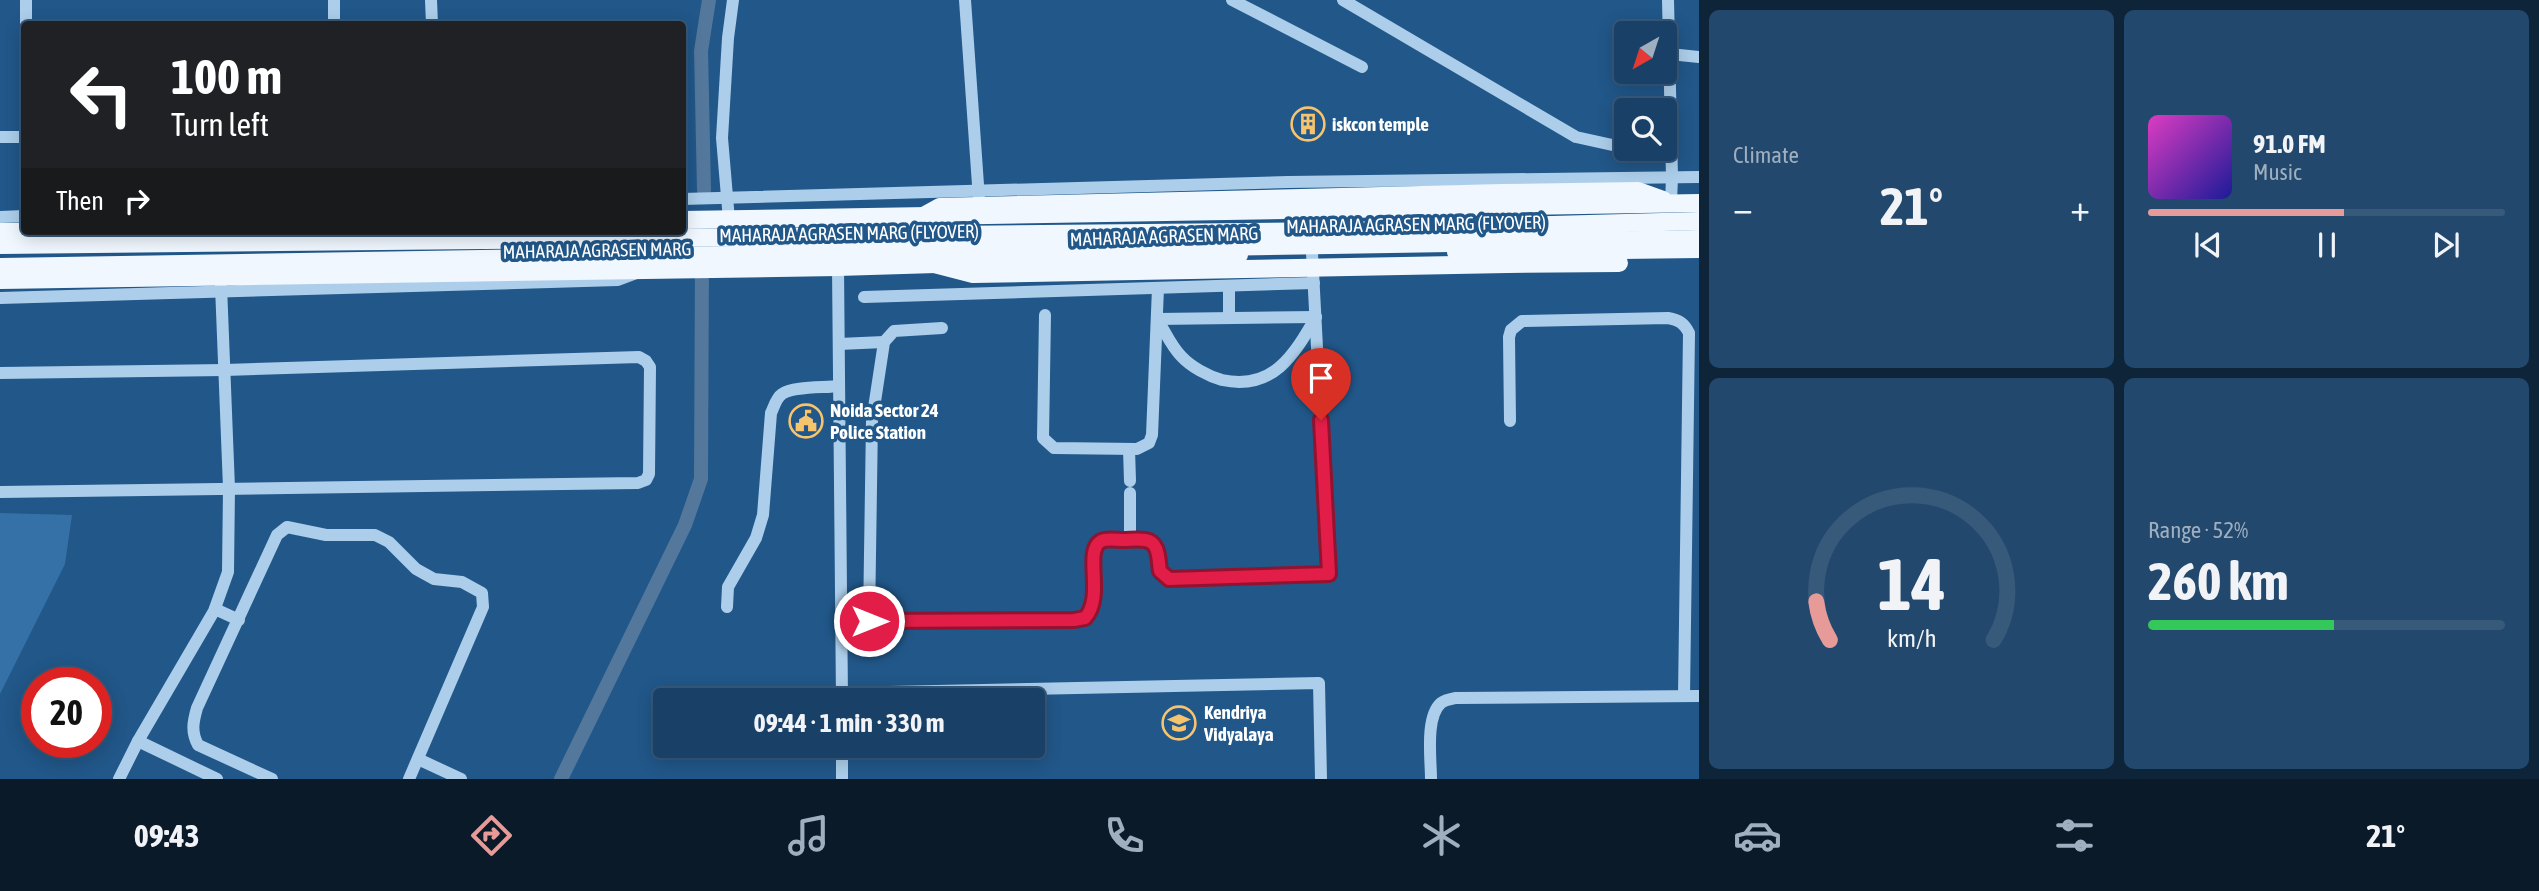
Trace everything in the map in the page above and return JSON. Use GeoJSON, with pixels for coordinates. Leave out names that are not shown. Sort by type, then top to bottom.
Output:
{"type":"FeatureCollection","features":[{"type":"Feature","properties":{"kind":"main road"},"geometry":{"type":"LineString","coordinates":[[889,244],[940,207],[1638,191],[1671,203]]}},
{"type":"Feature","properties":{"kind":"main road","name":"MAHARAJA AGRASEN MARG"},"geometry":{"type":"LineString","coordinates":[[686,220],[1699,203]]}},
{"type":"Feature","properties":{"kind":"main road"},"geometry":{"type":"LineString","coordinates":[[1470,207],[1475,251]]}},
{"type":"Feature","properties":{"kind":"main road","name":"MAHARAJA AGRASEN MARG (FLYOVER)"},"geometry":{"type":"LineString","coordinates":[[0,267],[1699,221]]}},
{"type":"Feature","properties":{"kind":"main road"},"geometry":{"type":"LineString","coordinates":[[0,232],[21,231]]}},
{"type":"Feature","properties":{"kind":"main road"},"geometry":{"type":"LineString","coordinates":[[334,235],[335,275]]}},
{"type":"Feature","properties":{"kind":"main road","name":"MAHARAJA AGRASEN MARG (FLYOVER)"},"geometry":{"type":"LineString","coordinates":[[0,245],[889,244],[1699,239]]}},
{"type":"Feature","properties":{"kind":"main road"},"geometry":{"type":"LineString","coordinates":[[889,244],[973,274],[1625,262],[1667,250]]}},
{"type":"Feature","properties":{"kind":"main road","name":"MAHARAJA AGRASEN MARG"},"geometry":{"type":"LineString","coordinates":[[0,281],[221,284],[335,275],[838,267],[1312,253],[1699,250]]}},
{"type":"Feature","properties":{"kind":"street"},"geometry":{"type":"LineString","coordinates":[[26,0],[26,21]]}},
{"type":"Feature","properties":{"kind":"street"},"geometry":{"type":"LineString","coordinates":[[334,0],[334,21]]}},
{"type":"Feature","properties":{"kind":"street"},"geometry":{"type":"LineString","coordinates":[[431,0],[432,21]]}},
{"type":"Feature","properties":{"kind":"street"},"geometry":{"type":"LineString","coordinates":[[728,220],[729,198],[722,138],[733,0]]}},
{"type":"Feature","properties":{"kind":"street"},"geometry":{"type":"LineString","coordinates":[[965,0],[980,215]]}},
{"type":"Feature","properties":{"kind":"street"},"geometry":{"type":"LineString","coordinates":[[1343,0],[1576,137],[1614,145]]}},
{"type":"Feature","properties":{"kind":"street"},"geometry":{"type":"LineString","coordinates":[[1668,0],[1669,21]]}},
{"type":"Feature","properties":{"kind":"street"},"geometry":{"type":"LineString","coordinates":[[1235,1],[1362,66]]}},
{"type":"Feature","properties":{"kind":"street"},"geometry":{"type":"LineString","coordinates":[[1677,55],[1699,57]]}},
{"type":"Feature","properties":{"kind":"street"},"geometry":{"type":"LineString","coordinates":[[0,137],[21,137]]}},
{"type":"Feature","properties":{"kind":"street"},"geometry":{"type":"LineString","coordinates":[[1671,161],[1671,203]]}},
{"type":"Feature","properties":{"kind":"street"},"geometry":{"type":"LineString","coordinates":[[686,199],[1288,182],[1699,177]]}},
{"type":"Feature","properties":{"kind":"street"},"geometry":{"type":"LineString","coordinates":[[0,217],[21,216]]}},
{"type":"Feature","properties":{"kind":"street"},"geometry":{"type":"LineString","coordinates":[[841,621],[1085,618],[1095,603],[1095,548],[1108,540],[1147,540],[1154,544],[1160,571],[1169,579],[1329,574],[1312,253]]}},
{"type":"Feature","properties":{"kind":"street"},"geometry":{"type":"LineString","coordinates":[[838,267],[842,688]]}},
{"type":"Feature","properties":{"kind":"street"},"geometry":{"type":"LineString","coordinates":[[0,298],[221,284],[618,280],[644,270]]}},
{"type":"Feature","properties":{"kind":"street"},"geometry":{"type":"LineString","coordinates":[[864,298],[1314,283]]}},
{"type":"Feature","properties":{"kind":"street"},"geometry":{"type":"LineString","coordinates":[[119,779],[138,741],[215,609],[228,572],[229,488],[221,284]]}},
{"type":"Feature","properties":{"kind":"street"},"geometry":{"type":"LineString","coordinates":[[1229,286],[1229,318]]}},
{"type":"Feature","properties":{"kind":"street"},"geometry":{"type":"LineString","coordinates":[[1045,315],[1043,438],[1054,448],[1144,447],[1152,435],[1158,288]]}},
{"type":"Feature","properties":{"kind":"street"},"geometry":{"type":"LineString","coordinates":[[1157,319],[1316,317]]}},
{"type":"Feature","properties":{"kind":"street"},"geometry":{"type":"LineString","coordinates":[[1157,319],[1181,355],[1216,378],[1234,382],[1266,377],[1284,364],[1298,348],[1316,317]]}},
{"type":"Feature","properties":{"kind":"street"},"geometry":{"type":"LineString","coordinates":[[1510,421],[1509,337],[1515,324],[1522,321],[1668,318],[1685,325],[1689,334],[1684,696]]}},
{"type":"Feature","properties":{"kind":"street"},"geometry":{"type":"LineString","coordinates":[[869,621],[872,421],[884,342],[894,331],[942,328]]}},
{"type":"Feature","properties":{"kind":"street"},"geometry":{"type":"LineString","coordinates":[[839,344],[884,342]]}},
{"type":"Feature","properties":{"kind":"street"},"geometry":{"type":"LineString","coordinates":[[0,373],[225,370],[639,357],[650,367],[649,474],[646,480],[638,483],[0,492]]}},
{"type":"Feature","properties":{"kind":"street"},"geometry":{"type":"LineString","coordinates":[[727,607],[728,587],[756,538],[763,515],[771,414],[775,403],[783,393],[794,390],[839,386]]}},
{"type":"Feature","properties":{"kind":"street"},"geometry":{"type":"LineString","coordinates":[[1129,449],[1130,540]]}},
{"type":"Feature","properties":{"kind":"street"},"geometry":{"type":"LineString","coordinates":[[272,779],[198,745],[193,735],[197,708],[277,535],[287,527],[326,535],[375,535],[389,542],[416,569],[434,579],[462,582],[482,593],[483,607],[409,779]]}},
{"type":"Feature","properties":{"kind":"street"},"geometry":{"type":"LineString","coordinates":[[215,609],[239,620]]}},
{"type":"Feature","properties":{"kind":"street"},"geometry":{"type":"LineString","coordinates":[[1045,690],[1319,683],[1321,779]]}},
{"type":"Feature","properties":{"kind":"street"},"geometry":{"type":"LineString","coordinates":[[1431,779],[1431,725],[1434,712],[1443,701],[1456,698],[1699,695]]}},
{"type":"Feature","properties":{"kind":"street"},"geometry":{"type":"LineString","coordinates":[[138,741],[217,779]]}},
{"type":"Feature","properties":{"kind":"street"},"geometry":{"type":"LineString","coordinates":[[842,758],[842,779]]}},
{"type":"Feature","properties":{"kind":"street"},"geometry":{"type":"LineString","coordinates":[[418,759],[461,779]]}},
{"type":"Feature","properties":{"kind":"shaded area"},"geometry":{"type":"Polygon","coordinates":[[[0,513],[72,515],[65,564],[0,694],[0,513]]]}},
{"type":"Feature","properties":{"kind":"waterway"},"geometry":{"type":"LineString","coordinates":[[704,190],[701,51],[709,0]]}},
{"type":"Feature","properties":{"kind":"waterway"},"geometry":{"type":"LineString","coordinates":[[561,779],[685,525],[701,479],[702,259]]}},
{"type":"Feature","properties":{"kind":"place","name":"iskcon temple"},"geometry":{"type":"Point","coordinates":[1308,124]}},
{"type":"Feature","properties":{"kind":"place","name":"Noida Sector 24 Police Station"},"geometry":{"type":"Point","coordinates":[806,421]}},
{"type":"Feature","properties":{"kind":"place","name":"Kendriya Vidyalaya"},"geometry":{"type":"Point","coordinates":[1179,723]}},
{"type":"Feature","properties":{"kind":"route"},"geometry":{"type":"LineString","coordinates":[[869,621],[1085,618],[1095,603],[1095,548],[1108,540],[1147,540],[1154,544],[1160,571],[1163,577],[1169,579],[1329,574],[1321,420]]}}]}
